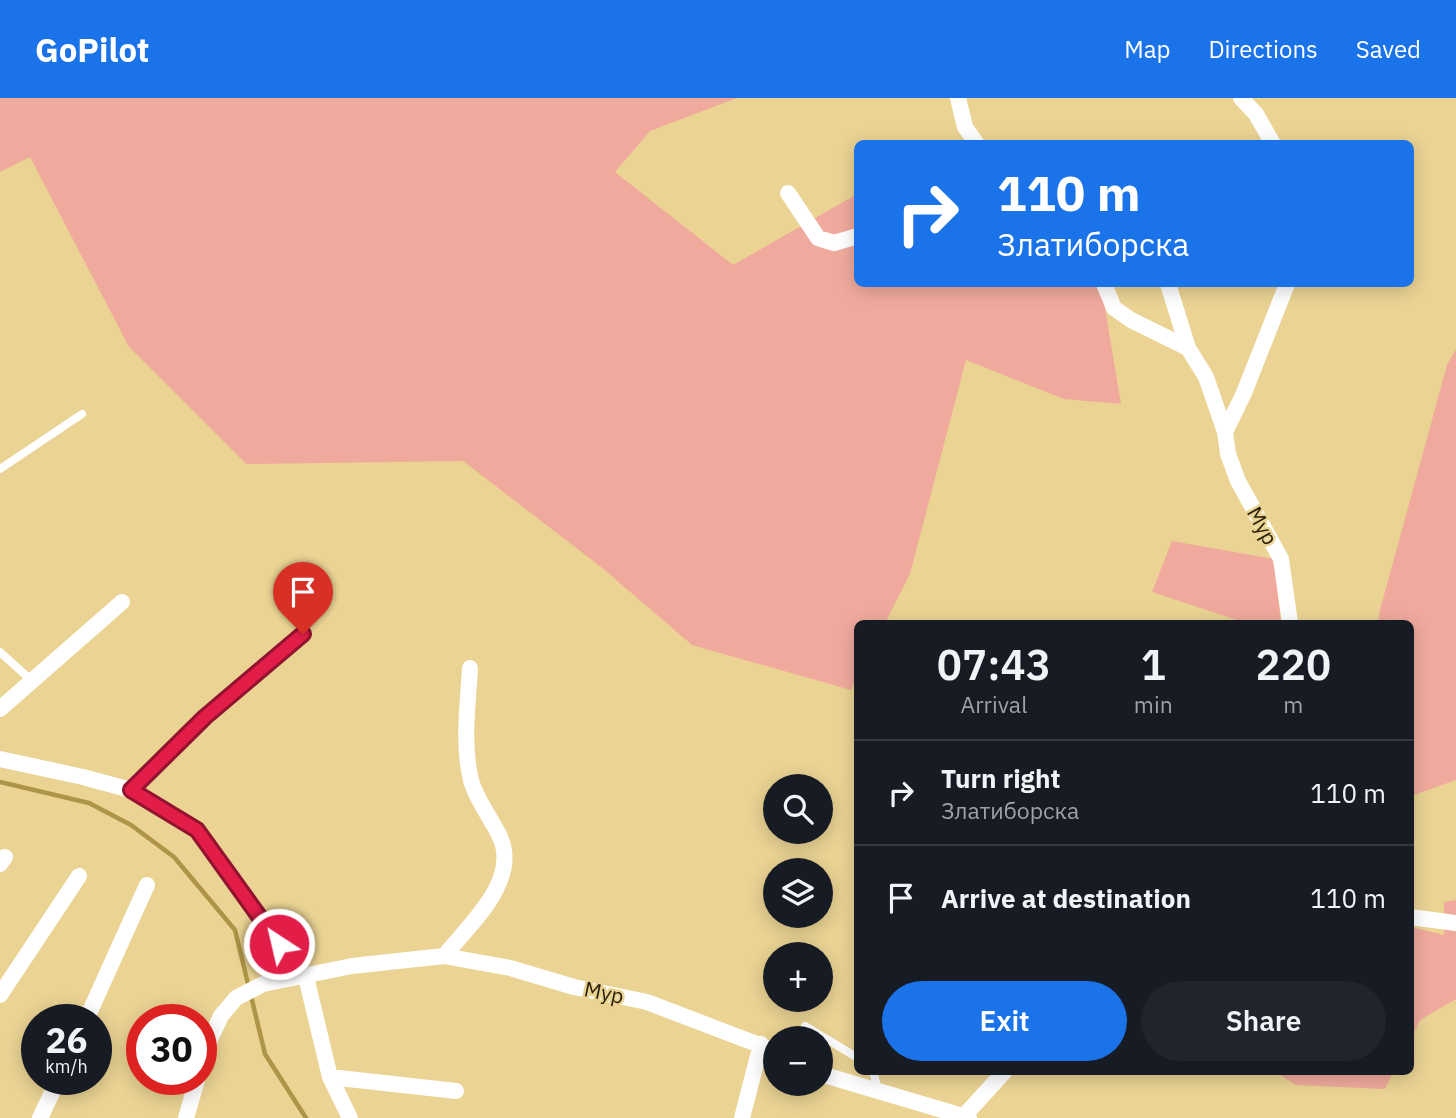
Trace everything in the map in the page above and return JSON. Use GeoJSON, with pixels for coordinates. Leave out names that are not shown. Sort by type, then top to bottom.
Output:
{"type":"FeatureCollection","features":[{"type":"Feature","properties":{"kind":"street"},"geometry":{"type":"LineString","coordinates":[[958,98],[965,127],[974,140]]}},
{"type":"Feature","properties":{"kind":"street"},"geometry":{"type":"LineString","coordinates":[[1241,98],[1256,114],[1271,140]]}},
{"type":"Feature","properties":{"kind":"street"},"geometry":{"type":"LineString","coordinates":[[788,193],[818,238],[834,243],[854,237]]}},
{"type":"Feature","properties":{"kind":"street"},"geometry":{"type":"LineString","coordinates":[[1105,287],[1114,308],[1131,320],[1188,348]]}},
{"type":"Feature","properties":{"kind":"street","name":"Мур"},"geometry":{"type":"LineString","coordinates":[[1169,287],[1188,348],[1206,377],[1238,481],[1281,559],[1290,620]]}},
{"type":"Feature","properties":{"kind":"street"},"geometry":{"type":"LineString","coordinates":[[1225,432],[1244,393],[1286,287]]}},
{"type":"Feature","properties":{"kind":"street"},"geometry":{"type":"LineString","coordinates":[[0,709],[122,602]]}},
{"type":"Feature","properties":{"kind":"street"},"geometry":{"type":"LineString","coordinates":[[444,956],[486,905],[502,878],[506,856],[501,839],[471,782],[467,739],[470,668]]}},
{"type":"Feature","properties":{"kind":"street"},"geometry":{"type":"LineString","coordinates":[[0,760],[131,790],[197,830],[293,964],[306,977],[330,1077],[350,1118]]}},
{"type":"Feature","properties":{"kind":"street"},"geometry":{"type":"LineString","coordinates":[[0,995],[79,876]]}},
{"type":"Feature","properties":{"kind":"street"},"geometry":{"type":"LineString","coordinates":[[93,1004],[147,885]]}},
{"type":"Feature","properties":{"kind":"street"},"geometry":{"type":"LineString","coordinates":[[1414,917],[1456,923]]}},
{"type":"Feature","properties":{"kind":"street","name":"Мур"},"geometry":{"type":"LineString","coordinates":[[217,1024],[236,998],[262,984],[352,966],[444,956],[510,968],[574,987],[647,1002],[763,1045]]}},
{"type":"Feature","properties":{"kind":"street","name":"Мур"},"geometry":{"type":"LineString","coordinates":[[742,1118],[763,1061]]}},
{"type":"Feature","properties":{"kind":"street"},"geometry":{"type":"LineString","coordinates":[[833,1078],[967,1117],[1002,1075]]}},
{"type":"Feature","properties":{"kind":"street"},"geometry":{"type":"LineString","coordinates":[[330,1077],[456,1091]]}},
{"type":"Feature","properties":{"kind":"street"},"geometry":{"type":"LineString","coordinates":[[40,1118],[51,1095]]}},
{"type":"Feature","properties":{"kind":"street"},"geometry":{"type":"LineString","coordinates":[[191,1116],[194,1095]]}},
{"type":"Feature","properties":{"kind":"lane"},"geometry":{"type":"LineString","coordinates":[[0,468],[82,414]]}},
{"type":"Feature","properties":{"kind":"lane"},"geometry":{"type":"LineString","coordinates":[[131,790],[205,717],[303,634]]}},
{"type":"Feature","properties":{"kind":"lane"},"geometry":{"type":"LineString","coordinates":[[0,652],[32,681]]}},
{"type":"Feature","properties":{"kind":"lane"},"geometry":{"type":"LineString","coordinates":[[833,1043],[854,1056]]}},
{"type":"Feature","properties":{"kind":"lane"},"geometry":{"type":"LineString","coordinates":[[872,1075],[878,1091]]}},
{"type":"Feature","properties":{"kind":"shaded area"},"geometry":{"type":"Polygon","coordinates":[[[0,98],[737,98],[650,131],[615,172],[733,265],[854,196],[854,287],[1102,287],[1121,404],[1064,399],[966,360],[910,574],[887,620],[854,620],[854,684],[851,690],[692,645],[601,567],[463,461],[246,464],[129,347],[30,157],[0,172],[0,98]]]}},
{"type":"Feature","properties":{"kind":"shaded area"},"geometry":{"type":"Polygon","coordinates":[[[1456,349],[1456,780],[1414,795],[1414,620],[1378,620],[1447,365],[1456,349]]]}},
{"type":"Feature","properties":{"kind":"shaded area"},"geometry":{"type":"Polygon","coordinates":[[[1172,541],[1274,559],[1281,620],[1237,620],[1152,592],[1172,541]]]}},
{"type":"Feature","properties":{"kind":"shaded area"},"geometry":{"type":"Polygon","coordinates":[[[1456,900],[1456,999],[1420,1020],[1414,1033],[1414,928],[1444,935],[1444,902],[1456,900]]]}},
{"type":"Feature","properties":{"kind":"shaded area"},"geometry":{"type":"Polygon","coordinates":[[[1280,1075],[1392,1075],[1385,1089],[1296,1085],[1280,1075]]]}},
{"type":"Feature","properties":{"kind":"waterway"},"geometry":{"type":"LineString","coordinates":[[0,782],[89,803],[131,825],[174,857],[235,930],[249,988]]}},
{"type":"Feature","properties":{"kind":"waterway"},"geometry":{"type":"LineString","coordinates":[[251,996],[265,1054],[306,1118]]}},
{"type":"Feature","properties":{"kind":"route"},"geometry":{"type":"LineString","coordinates":[[279,944],[197,830],[131,790],[205,717],[303,634]]}}]}
